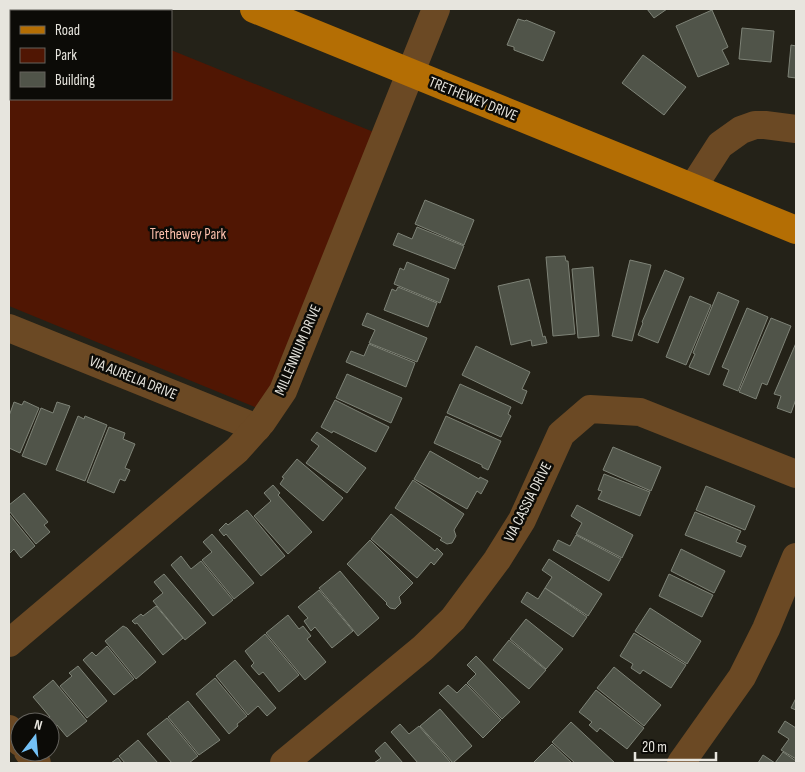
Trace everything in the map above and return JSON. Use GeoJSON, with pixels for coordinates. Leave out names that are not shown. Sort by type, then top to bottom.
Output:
{"type":"FeatureCollection","features":[{"type":"Feature","properties":{"kind":"main road","name":"TRETHEWEY DRIVE"},"geometry":{"type":"LineString","coordinates":[[254,9],[796,230]]}},
{"type":"Feature","properties":{"kind":"street","name":"MILLENNIUM DRIVE"},"geometry":{"type":"LineString","coordinates":[[9,643],[237,450],[257,428],[283,391],[436,9]]}},
{"type":"Feature","properties":{"kind":"street"},"geometry":{"type":"LineString","coordinates":[[693,187],[720,145],[741,130],[765,125],[796,129]]}},
{"type":"Feature","properties":{"kind":"street","name":"VIA AURELIA DRIVE"},"geometry":{"type":"LineString","coordinates":[[9,328],[257,428]]}},
{"type":"Feature","properties":{"kind":"street","name":"VIA CASSIA DRIVE"},"geometry":{"type":"LineString","coordinates":[[284,763],[423,648],[454,619],[497,560],[522,520],[561,434],[590,409],[640,412],[796,474]]}},
{"type":"Feature","properties":{"kind":"street"},"geometry":{"type":"LineString","coordinates":[[681,763],[742,677],[766,629],[796,557]]}},
{"type":"Feature","properties":{"kind":"green space","name":"Trethewey Park"},"geometry":{"type":"Polygon","coordinates":[[[9,9],[75,10],[10,10],[10,100],[172,100],[172,50],[376,133],[262,410],[9,306],[9,9]]]}},
{"type":"Feature","properties":{"kind":"building"},"geometry":{"type":"Polygon","coordinates":[[[647,9],[667,9],[654,18],[647,9]]]}},
{"type":"Feature","properties":{"kind":"building"},"geometry":{"type":"Polygon","coordinates":[[[712,10],[728,47],[722,50],[729,64],[698,77],[676,26],[712,10]]]}},
{"type":"Feature","properties":{"kind":"building"},"geometry":{"type":"Polygon","coordinates":[[[518,19],[526,20],[555,32],[543,61],[514,50],[514,47],[507,45],[518,19]]]}},
{"type":"Feature","properties":{"kind":"building"},"geometry":{"type":"Polygon","coordinates":[[[742,28],[774,31],[771,62],[739,59],[742,28]]]}},
{"type":"Feature","properties":{"kind":"building"},"geometry":{"type":"Polygon","coordinates":[[[791,45],[796,46],[796,78],[788,77],[791,45]]]}},
{"type":"Feature","properties":{"kind":"building"},"geometry":{"type":"Polygon","coordinates":[[[643,55],[686,87],[664,115],[622,83],[643,55]]]}},
{"type":"Feature","properties":{"kind":"building"},"geometry":{"type":"Polygon","coordinates":[[[425,200],[474,220],[464,245],[415,224],[425,200]]]}},
{"type":"Feature","properties":{"kind":"building"},"geometry":{"type":"Polygon","coordinates":[[[417,227],[464,246],[455,269],[393,245],[398,233],[412,239],[417,227]]]}},
{"type":"Feature","properties":{"kind":"building"},"geometry":{"type":"Polygon","coordinates":[[[565,256],[566,261],[568,261],[575,334],[553,336],[546,257],[565,256]]]}},
{"type":"Feature","properties":{"kind":"building"},"geometry":{"type":"Polygon","coordinates":[[[630,260],[651,265],[632,341],[612,336],[630,260]]]}},
{"type":"Feature","properties":{"kind":"building"},"geometry":{"type":"Polygon","coordinates":[[[407,262],[449,279],[440,303],[394,284],[400,268],[404,270],[407,262]]]}},
{"type":"Feature","properties":{"kind":"building"},"geometry":{"type":"Polygon","coordinates":[[[593,267],[599,336],[578,338],[572,269],[593,267]]]}},
{"type":"Feature","properties":{"kind":"building"},"geometry":{"type":"Polygon","coordinates":[[[665,270],[684,278],[658,343],[638,335],[665,270]]]}},
{"type":"Feature","properties":{"kind":"building"},"geometry":{"type":"Polygon","coordinates":[[[529,279],[543,337],[545,336],[547,343],[532,346],[531,340],[511,345],[498,286],[529,279]]]}},
{"type":"Feature","properties":{"kind":"building"},"geometry":{"type":"Polygon","coordinates":[[[398,287],[437,303],[428,327],[384,310],[392,289],[396,291],[398,287]]]}},
{"type":"Feature","properties":{"kind":"building"},"geometry":{"type":"Polygon","coordinates":[[[718,292],[739,301],[709,375],[689,367],[718,292]]]}},
{"type":"Feature","properties":{"kind":"building"},"geometry":{"type":"Polygon","coordinates":[[[690,296],[711,305],[686,365],[666,357],[690,296]]]}},
{"type":"Feature","properties":{"kind":"building"},"geometry":{"type":"Polygon","coordinates":[[[747,308],[768,317],[738,391],[723,385],[729,370],[722,367],[747,308]]]}},
{"type":"Feature","properties":{"kind":"building"},"geometry":{"type":"Polygon","coordinates":[[[367,313],[427,338],[417,362],[369,343],[375,330],[362,325],[367,313]]]}},
{"type":"Feature","properties":{"kind":"building"},"geometry":{"type":"Polygon","coordinates":[[[771,318],[791,326],[767,385],[762,383],[756,399],[739,392],[771,318]]]}},
{"type":"Feature","properties":{"kind":"building"},"geometry":{"type":"Polygon","coordinates":[[[796,343],[796,399],[791,413],[777,408],[781,396],[774,394],[796,343]]]}},
{"type":"Feature","properties":{"kind":"building"},"geometry":{"type":"Polygon","coordinates":[[[369,344],[415,363],[406,387],[346,362],[351,351],[364,356],[369,344]]]}},
{"type":"Feature","properties":{"kind":"building"},"geometry":{"type":"Polygon","coordinates":[[[476,346],[530,372],[522,389],[527,391],[522,404],[462,375],[476,346]]]}},
{"type":"Feature","properties":{"kind":"building"},"geometry":{"type":"Polygon","coordinates":[[[347,374],[402,398],[391,423],[336,398],[347,374]]]}},
{"type":"Feature","properties":{"kind":"building"},"geometry":{"type":"Polygon","coordinates":[[[460,384],[511,407],[508,414],[511,416],[501,437],[447,413],[460,384]]]}},
{"type":"Feature","properties":{"kind":"building"},"geometry":{"type":"Polygon","coordinates":[[[335,400],[389,427],[376,452],[321,427],[335,400]]]}},
{"type":"Feature","properties":{"kind":"building"},"geometry":{"type":"Polygon","coordinates":[[[24,401],[39,408],[20,453],[9,448],[9,416],[14,402],[22,405],[24,401]]]}},
{"type":"Feature","properties":{"kind":"building"},"geometry":{"type":"Polygon","coordinates":[[[57,402],[70,406],[46,465],[22,456],[41,408],[53,413],[57,402]]]}},
{"type":"Feature","properties":{"kind":"building"},"geometry":{"type":"Polygon","coordinates":[[[78,416],[84,419],[85,416],[107,425],[85,481],[56,470],[78,416]]]}},
{"type":"Feature","properties":{"kind":"building"},"geometry":{"type":"Polygon","coordinates":[[[446,416],[501,441],[488,470],[482,467],[482,465],[434,443],[446,416]]]}},
{"type":"Feature","properties":{"kind":"building"},"geometry":{"type":"Polygon","coordinates":[[[109,427],[125,433],[123,439],[135,444],[125,468],[130,470],[125,481],[120,479],[114,493],[87,482],[109,427]]]}},
{"type":"Feature","properties":{"kind":"building"},"geometry":{"type":"Polygon","coordinates":[[[317,432],[366,468],[347,493],[306,463],[319,446],[311,440],[317,432]]]}},
{"type":"Feature","properties":{"kind":"building"},"geometry":{"type":"Polygon","coordinates":[[[613,447],[661,467],[651,491],[603,470],[613,447]]]}},
{"type":"Feature","properties":{"kind":"building"},"geometry":{"type":"Polygon","coordinates":[[[430,451],[479,479],[480,477],[488,481],[481,494],[477,491],[467,509],[414,479],[430,451]]]}},
{"type":"Feature","properties":{"kind":"building"},"geometry":{"type":"Polygon","coordinates":[[[297,459],[343,498],[323,521],[280,484],[284,478],[282,477],[297,459]]]}},
{"type":"Feature","properties":{"kind":"building"},"geometry":{"type":"Polygon","coordinates":[[[604,474],[650,492],[640,516],[598,499],[602,491],[598,490],[604,474]]]}},
{"type":"Feature","properties":{"kind":"building"},"geometry":{"type":"Polygon","coordinates":[[[413,480],[464,514],[454,530],[456,536],[452,543],[447,544],[440,540],[442,538],[395,508],[413,480]]]}},
{"type":"Feature","properties":{"kind":"building"},"geometry":{"type":"Polygon","coordinates":[[[273,485],[280,493],[278,495],[312,532],[288,554],[254,516],[271,501],[264,493],[273,485]]]}},
{"type":"Feature","properties":{"kind":"building"},"geometry":{"type":"Polygon","coordinates":[[[706,486],[755,506],[745,530],[696,510],[706,486]]]}},
{"type":"Feature","properties":{"kind":"building"},"geometry":{"type":"Polygon","coordinates":[[[24,493],[48,522],[44,525],[50,532],[36,544],[9,511],[9,505],[24,493]]]}},
{"type":"Feature","properties":{"kind":"building"},"geometry":{"type":"Polygon","coordinates":[[[577,505],[633,535],[622,558],[576,534],[582,523],[571,516],[577,505]]]}},
{"type":"Feature","properties":{"kind":"building"},"geometry":{"type":"Polygon","coordinates":[[[247,510],[285,556],[261,576],[226,534],[224,536],[219,530],[226,523],[228,525],[247,510]]]}},
{"type":"Feature","properties":{"kind":"building"},"geometry":{"type":"Polygon","coordinates":[[[695,512],[741,531],[736,542],[746,546],[741,557],[685,535],[695,512]]]}},
{"type":"Feature","properties":{"kind":"building"},"geometry":{"type":"Polygon","coordinates":[[[9,514],[35,546],[21,558],[14,549],[10,553],[9,551],[9,514]]]}},
{"type":"Feature","properties":{"kind":"building"},"geometry":{"type":"Polygon","coordinates":[[[391,514],[435,551],[437,548],[443,554],[434,565],[431,562],[417,578],[371,539],[391,514]]]}},
{"type":"Feature","properties":{"kind":"building"},"geometry":{"type":"Polygon","coordinates":[[[212,534],[254,583],[234,599],[202,560],[212,552],[203,542],[212,534]]]}},
{"type":"Feature","properties":{"kind":"building"},"geometry":{"type":"Polygon","coordinates":[[[576,535],[621,559],[609,581],[553,550],[558,540],[570,546],[576,535]]]}},
{"type":"Feature","properties":{"kind":"building"},"geometry":{"type":"Polygon","coordinates":[[[370,540],[413,583],[399,597],[401,603],[395,609],[390,608],[347,564],[370,540]]]}},
{"type":"Feature","properties":{"kind":"building"},"geometry":{"type":"Polygon","coordinates":[[[681,549],[725,571],[714,593],[671,571],[681,549]]]}},
{"type":"Feature","properties":{"kind":"building"},"geometry":{"type":"Polygon","coordinates":[[[181,556],[191,569],[201,561],[233,600],[213,616],[171,565],[181,556]]]}},
{"type":"Feature","properties":{"kind":"building"},"geometry":{"type":"Polygon","coordinates":[[[549,559],[602,594],[588,616],[545,588],[552,577],[542,570],[549,559]]]}},
{"type":"Feature","properties":{"kind":"building"},"geometry":{"type":"Polygon","coordinates":[[[340,571],[379,618],[358,636],[319,588],[340,571]]]}},
{"type":"Feature","properties":{"kind":"building"},"geometry":{"type":"Polygon","coordinates":[[[164,574],[206,623],[185,640],[153,601],[163,593],[154,582],[164,574]]]}},
{"type":"Feature","properties":{"kind":"building"},"geometry":{"type":"Polygon","coordinates":[[[669,574],[713,595],[702,617],[659,596],[669,574]]]}},
{"type":"Feature","properties":{"kind":"building"},"geometry":{"type":"Polygon","coordinates":[[[545,588],[587,617],[573,637],[521,602],[527,592],[538,599],[545,588]]]}},
{"type":"Feature","properties":{"kind":"building"},"geometry":{"type":"Polygon","coordinates":[[[319,590],[353,631],[332,648],[315,627],[311,631],[304,621],[308,618],[298,607],[319,590]]]}},
{"type":"Feature","properties":{"kind":"building"},"geometry":{"type":"Polygon","coordinates":[[[156,606],[183,638],[163,655],[137,623],[135,624],[132,621],[141,614],[143,616],[156,606]]]}},
{"type":"Feature","properties":{"kind":"building"},"geometry":{"type":"Polygon","coordinates":[[[650,608],[701,641],[687,664],[635,631],[650,608]]]}},
{"type":"Feature","properties":{"kind":"building"},"geometry":{"type":"Polygon","coordinates":[[[288,615],[299,629],[303,626],[311,636],[307,639],[326,662],[305,680],[266,633],[288,615]]]}},
{"type":"Feature","properties":{"kind":"building"},"geometry":{"type":"Polygon","coordinates":[[[526,619],[563,649],[546,669],[510,639],[526,619]]]}},
{"type":"Feature","properties":{"kind":"building"},"geometry":{"type":"Polygon","coordinates":[[[123,626],[127,628],[156,662],[136,679],[105,641],[123,626]]]}},
{"type":"Feature","properties":{"kind":"building"},"geometry":{"type":"Polygon","coordinates":[[[634,633],[686,665],[671,688],[643,670],[640,674],[631,668],[633,664],[620,656],[634,633]]]}},
{"type":"Feature","properties":{"kind":"building"},"geometry":{"type":"Polygon","coordinates":[[[265,634],[299,675],[279,692],[263,672],[259,675],[251,666],[254,663],[245,651],[265,634]]]}},
{"type":"Feature","properties":{"kind":"building"},"geometry":{"type":"Polygon","coordinates":[[[509,640],[546,670],[529,689],[493,660],[509,640]]]}},
{"type":"Feature","properties":{"kind":"building"},"geometry":{"type":"Polygon","coordinates":[[[107,646],[134,679],[114,695],[83,660],[92,652],[96,656],[107,646]]]}},
{"type":"Feature","properties":{"kind":"building"},"geometry":{"type":"Polygon","coordinates":[[[476,656],[520,702],[502,719],[467,683],[476,674],[467,665],[476,656]]]}},
{"type":"Feature","properties":{"kind":"building"},"geometry":{"type":"Polygon","coordinates":[[[235,660],[276,708],[267,716],[258,706],[248,715],[216,676],[235,660]]]}},
{"type":"Feature","properties":{"kind":"building"},"geometry":{"type":"Polygon","coordinates":[[[78,666],[107,701],[87,718],[60,686],[72,676],[69,673],[78,666]]]}},
{"type":"Feature","properties":{"kind":"building"},"geometry":{"type":"Polygon","coordinates":[[[614,667],[661,705],[644,726],[597,688],[614,667]]]}},
{"type":"Feature","properties":{"kind":"building"},"geometry":{"type":"Polygon","coordinates":[[[215,678],[247,716],[229,734],[196,694],[215,678]]]}},
{"type":"Feature","properties":{"kind":"building"},"geometry":{"type":"Polygon","coordinates":[[[53,680],[87,721],[67,737],[60,729],[60,712],[46,712],[33,697],[53,680]]]}},
{"type":"Feature","properties":{"kind":"building"},"geometry":{"type":"Polygon","coordinates":[[[466,684],[501,720],[483,738],[439,693],[448,685],[457,693],[466,684]]]}},
{"type":"Feature","properties":{"kind":"building"},"geometry":{"type":"Polygon","coordinates":[[[596,690],[644,728],[627,749],[600,728],[597,732],[589,725],[592,722],[579,712],[596,690]]]}},
{"type":"Feature","properties":{"kind":"building"},"geometry":{"type":"Polygon","coordinates":[[[796,698],[796,710],[791,708],[796,698]]]}},
{"type":"Feature","properties":{"kind":"building"},"geometry":{"type":"Polygon","coordinates":[[[188,701],[220,740],[199,755],[168,717],[188,701]]]}},
{"type":"Feature","properties":{"kind":"building"},"geometry":{"type":"Polygon","coordinates":[[[440,709],[472,746],[453,763],[420,726],[440,709]]]}},
{"type":"Feature","properties":{"kind":"building"},"geometry":{"type":"Polygon","coordinates":[[[167,718],[198,756],[189,763],[172,763],[147,734],[167,718]]]}},
{"type":"Feature","properties":{"kind":"building"},"geometry":{"type":"Polygon","coordinates":[[[785,721],[796,728],[796,759],[781,750],[789,739],[778,732],[785,721]]]}},
{"type":"Feature","properties":{"kind":"building"},"geometry":{"type":"Polygon","coordinates":[[[571,722],[615,763],[575,763],[552,742],[571,722]]]}},
{"type":"Feature","properties":{"kind":"building"},"geometry":{"type":"Polygon","coordinates":[[[400,724],[409,734],[419,726],[451,763],[418,763],[391,732],[400,724]]]}},
{"type":"Feature","properties":{"kind":"building"},"geometry":{"type":"Polygon","coordinates":[[[138,740],[158,763],[125,763],[119,756],[138,740]]]}},
{"type":"Feature","properties":{"kind":"building"},"geometry":{"type":"Polygon","coordinates":[[[385,742],[403,763],[374,763],[381,758],[375,751],[385,742]]]}},
{"type":"Feature","properties":{"kind":"building"},"geometry":{"type":"Polygon","coordinates":[[[552,744],[572,763],[535,763],[552,744]]]}},
{"type":"Feature","properties":{"kind":"building"},"geometry":{"type":"Polygon","coordinates":[[[783,752],[796,761],[796,763],[775,763],[783,752]]]}},
{"type":"Feature","properties":{"kind":"building"},"geometry":{"type":"Polygon","coordinates":[[[763,755],[775,763],[758,763],[763,755]]]}},
{"type":"Feature","properties":{"kind":"building"},"geometry":{"type":"Polygon","coordinates":[[[118,758],[122,763],[111,763],[118,758]]]}}]}
